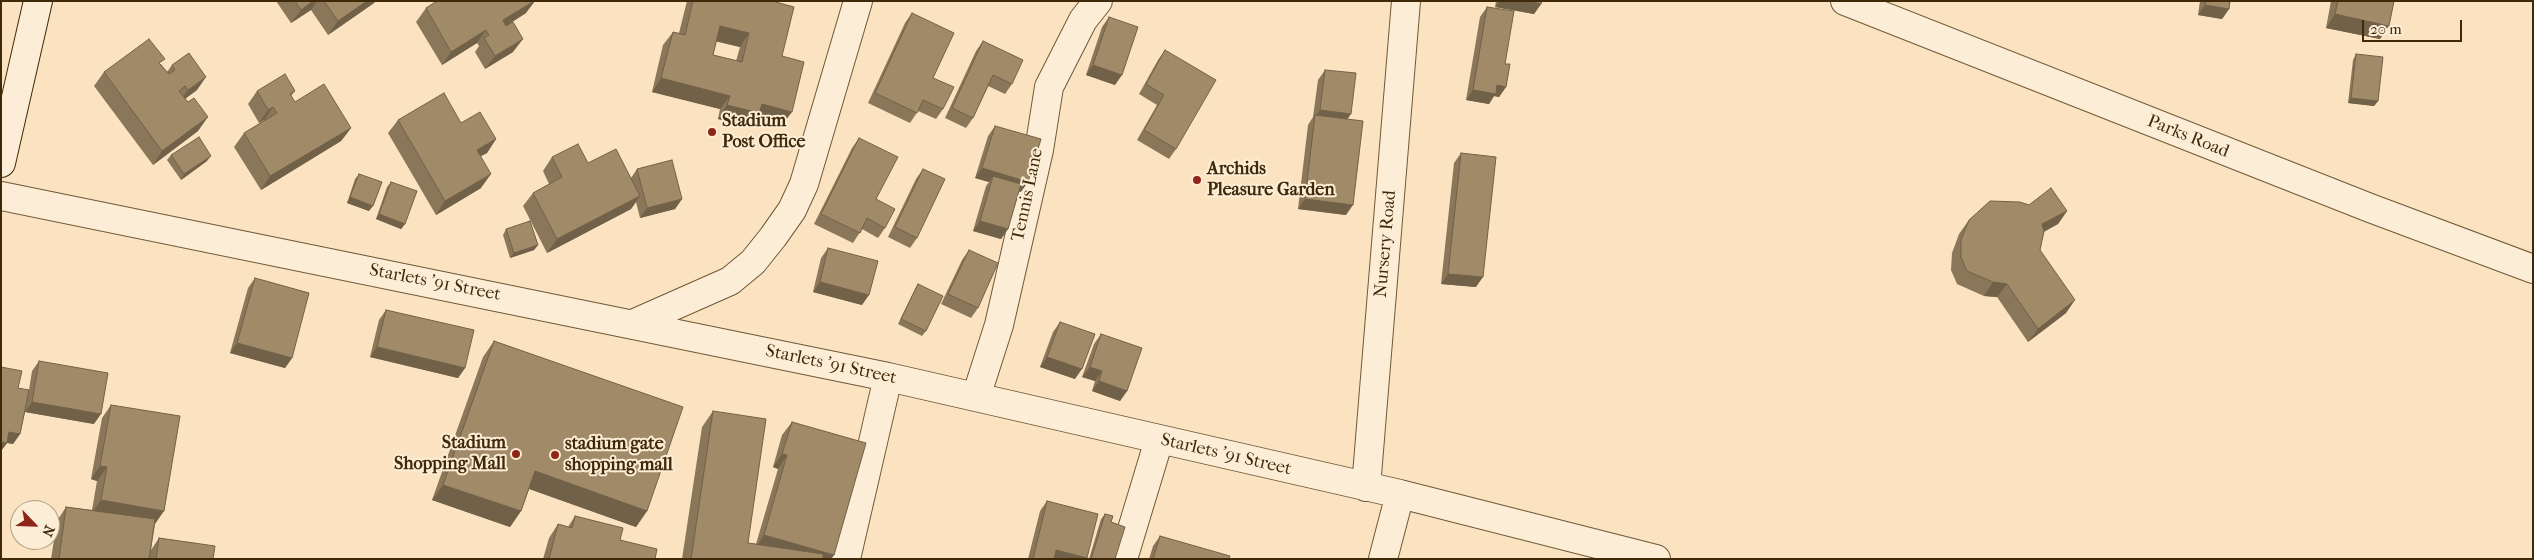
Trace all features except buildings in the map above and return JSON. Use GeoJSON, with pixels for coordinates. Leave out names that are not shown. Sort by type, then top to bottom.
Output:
{"type":"FeatureCollection","features":[{"type":"Feature","properties":{"kind":"street"},"geometry":{"type":"LineString","coordinates":[[1,163],[38,1]]}},
{"type":"Feature","properties":{"kind":"street"},"geometry":{"type":"LineString","coordinates":[[635,324],[730,281],[753,262],[792,210],[804,184],[858,1]]}},
{"type":"Feature","properties":{"kind":"street","name":"Tennis Lane"},"geometry":{"type":"LineString","coordinates":[[976,397],[999,325],[1039,150],[1048,87],[1083,20],[1098,1]]}},
{"type":"Feature","properties":{"kind":"street","name":"Nursery Road"},"geometry":{"type":"LineString","coordinates":[[1366,487],[1406,1]]}},
{"type":"Feature","properties":{"kind":"street","name":"Parks Road"},"geometry":{"type":"LineString","coordinates":[[1845,1],[2370,208],[2533,269]]}},
{"type":"Feature","properties":{"kind":"street","name":"Starlets '91 Street"},"geometry":{"type":"LineString","coordinates":[[1,196],[888,377],[1400,494],[1608,553],[1656,559]]}},
{"type":"Feature","properties":{"kind":"street"},"geometry":{"type":"LineString","coordinates":[[846,559],[888,377]]}},
{"type":"Feature","properties":{"kind":"street"},"geometry":{"type":"LineString","coordinates":[[1123,559],[1159,440]]}},
{"type":"Feature","properties":{"kind":"street"},"geometry":{"type":"LineString","coordinates":[[1383,559],[1400,494]]}},
{"type":"Feature","properties":{"kind":"place","name":"Stadium Post Office"},"geometry":{"type":"Point","coordinates":[712,132]}},
{"type":"Feature","properties":{"kind":"place","name":"Archids Pleasure Garden"},"geometry":{"type":"Point","coordinates":[1197,180]}},
{"type":"Feature","properties":{"kind":"place","name":"Stadium Shopping Mall"},"geometry":{"type":"Point","coordinates":[516,454]}},
{"type":"Feature","properties":{"kind":"place","name":"stadium gate shopping mall"},"geometry":{"type":"Point","coordinates":[555,455]}}]}
